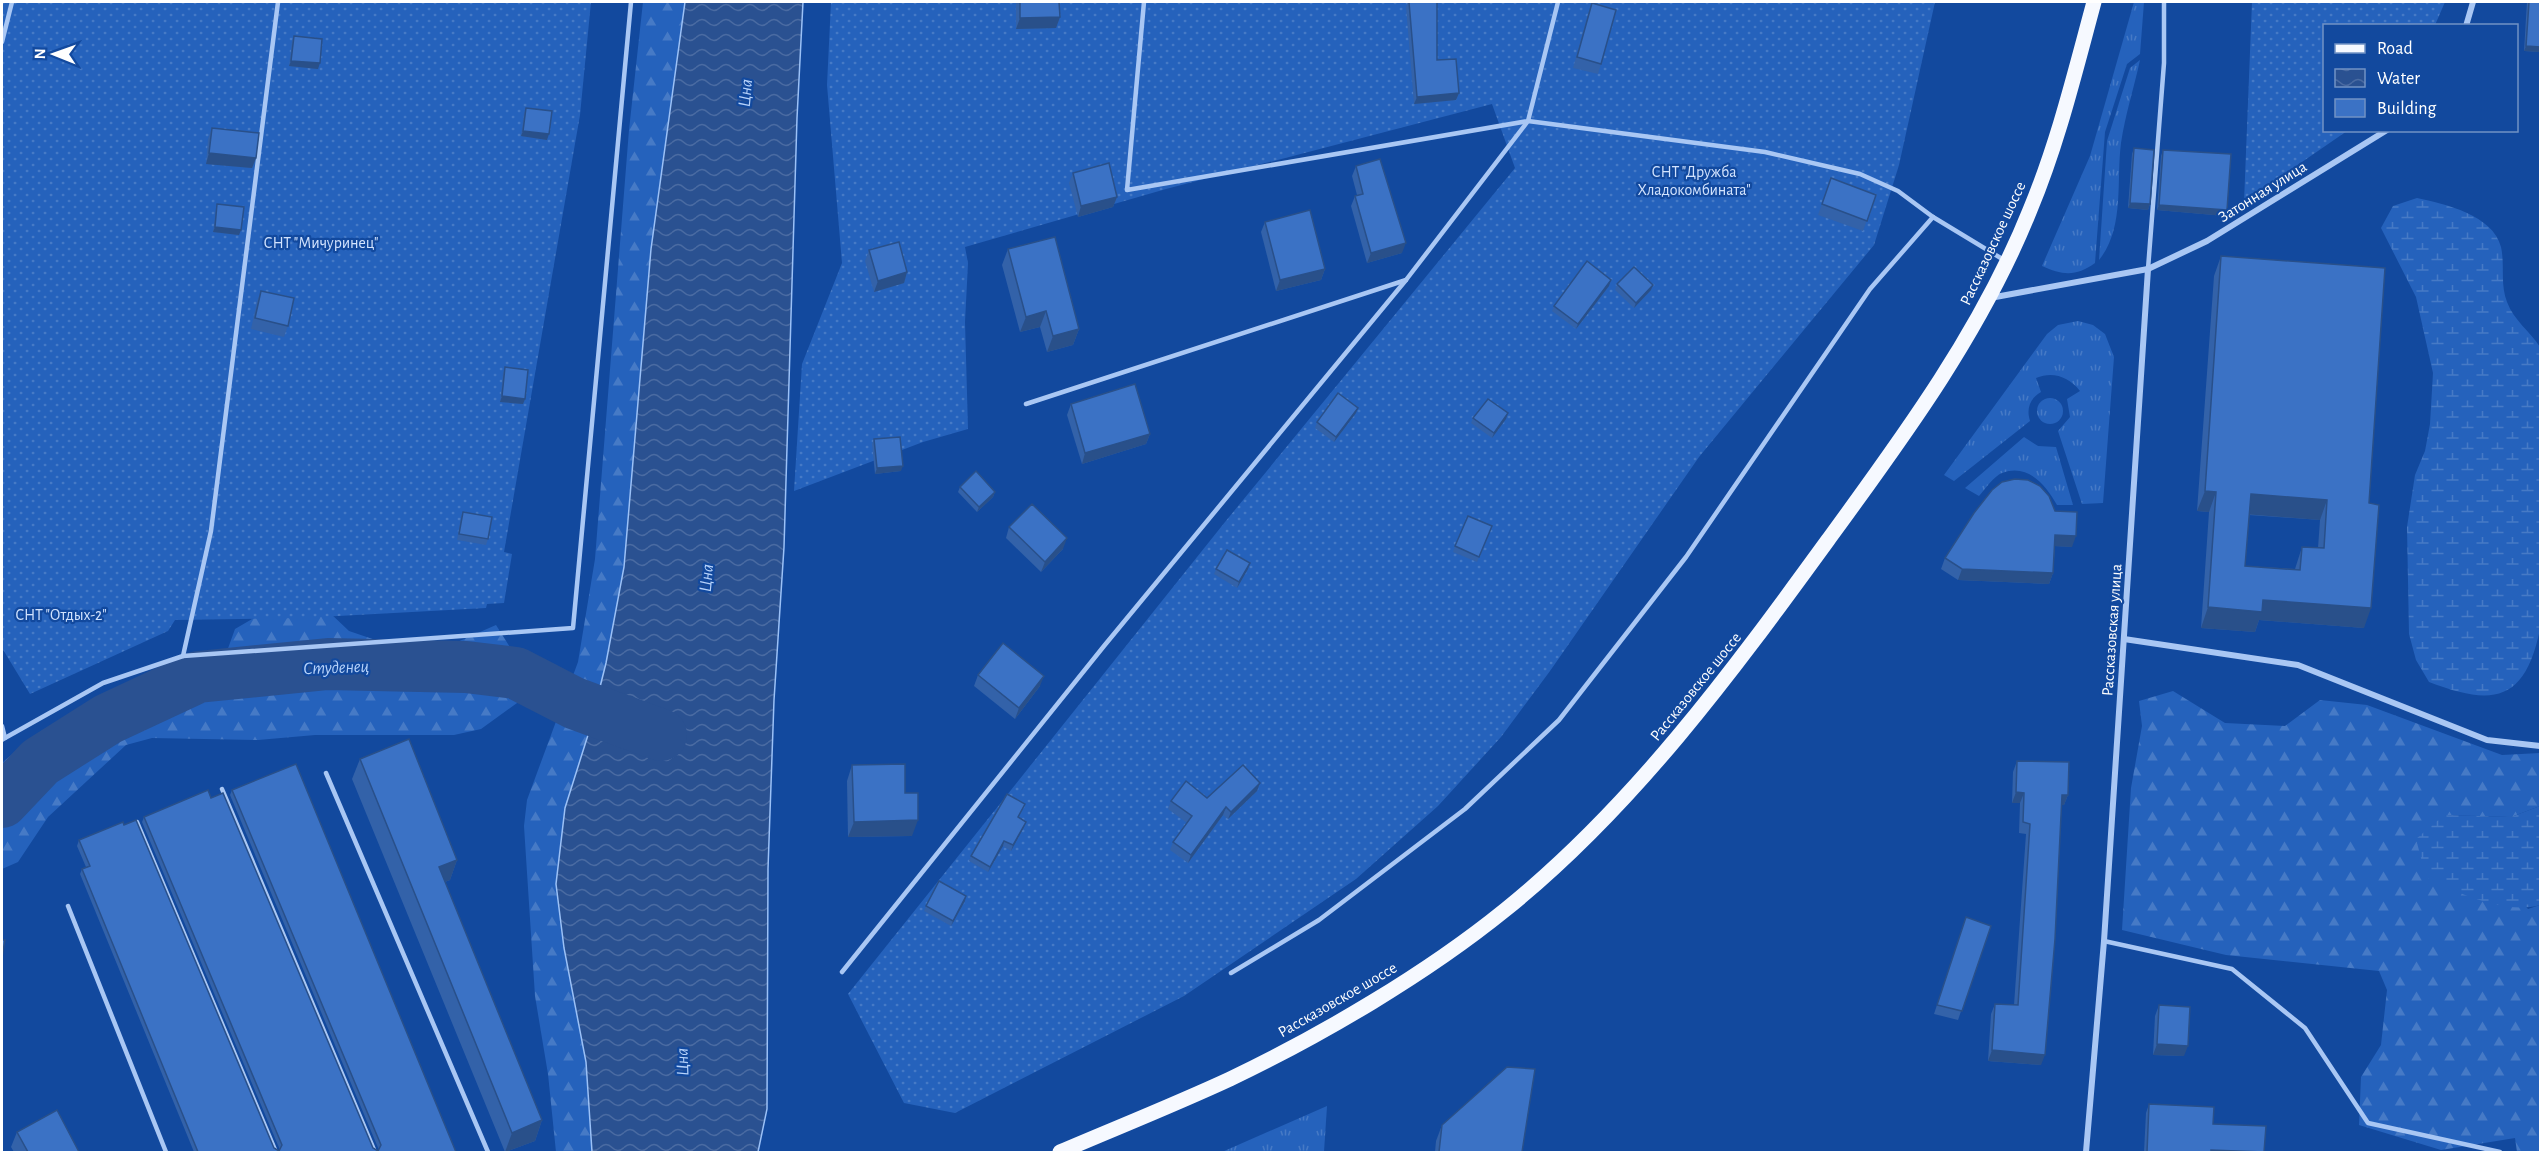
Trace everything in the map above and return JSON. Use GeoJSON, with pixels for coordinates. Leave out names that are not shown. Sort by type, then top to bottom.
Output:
{"type":"FeatureCollection","features":[{"type":"Feature","properties":{"kind":"main road","name":"Рассказовское шоссе"},"geometry":{"type":"LineString","coordinates":[[1060,1152],[1232,1078],[1342,1019],[1413,976],[1504,911],[1572,853],[1625,799],[1758,638],[1903,437],[1990,298],[2030,211],[2059,131],[2094,2]]}},
{"type":"Feature","properties":{"kind":"street"},"geometry":{"type":"LineString","coordinates":[[2467,24],[2473,2]]}},
{"type":"Feature","properties":{"kind":"street","name":"Затонная улица"},"geometry":{"type":"LineString","coordinates":[[2148,269],[2207,241],[2384,132]]}},
{"type":"Feature","properties":{"kind":"street"},"geometry":{"type":"LineString","coordinates":[[1990,298],[2148,269]]}},
{"type":"Feature","properties":{"kind":"street","name":"Рассказовская улица"},"geometry":{"type":"LineString","coordinates":[[2086,1152],[2104,941],[2148,269]]}},
{"type":"Feature","properties":{"kind":"street"},"geometry":{"type":"LineString","coordinates":[[2124,639],[2298,665],[2487,740],[2541,747]]}},
{"type":"Feature","properties":{"kind":"lane"},"geometry":{"type":"LineString","coordinates":[[2,42],[12,2]]}},
{"type":"Feature","properties":{"kind":"lane"},"geometry":{"type":"LineString","coordinates":[[183,656],[211,531],[278,2]]}},
{"type":"Feature","properties":{"kind":"lane"},"geometry":{"type":"LineString","coordinates":[[2,726],[3,739],[103,683],[183,656],[573,628],[631,2]]}},
{"type":"Feature","properties":{"kind":"lane"},"geometry":{"type":"LineString","coordinates":[[1144,2],[1127,190],[1528,121],[1776,154],[1860,174],[1898,191],[1933,217],[2006,262]]}},
{"type":"Feature","properties":{"kind":"lane"},"geometry":{"type":"LineString","coordinates":[[842,972],[1104,646],[1406,280],[1528,121],[1558,2]]}},
{"type":"Feature","properties":{"kind":"lane"},"geometry":{"type":"LineString","coordinates":[[2148,269],[2164,63],[2164,2]]}},
{"type":"Feature","properties":{"kind":"lane"},"geometry":{"type":"LineString","coordinates":[[1231,973],[1319,920],[1465,809],[1559,720],[1686,557],[1870,289],[1933,217]]}},
{"type":"Feature","properties":{"kind":"lane"},"geometry":{"type":"LineString","coordinates":[[1026,404],[1406,280]]}},
{"type":"Feature","properties":{"kind":"lane"},"geometry":{"type":"LineString","coordinates":[[326,773],[488,1152]]}},
{"type":"Feature","properties":{"kind":"lane"},"geometry":{"type":"LineString","coordinates":[[222,789],[375,1152]]}},
{"type":"Feature","properties":{"kind":"lane"},"geometry":{"type":"LineString","coordinates":[[137,822],[276,1152]]}},
{"type":"Feature","properties":{"kind":"lane"},"geometry":{"type":"LineString","coordinates":[[68,906],[166,1152]]}},
{"type":"Feature","properties":{"kind":"lane"},"geometry":{"type":"LineString","coordinates":[[2104,941],[2232,969],[2305,1028],[2368,1123],[2500,1152]]}},
{"type":"Feature","properties":{"kind":"green space","name":"СНТ \"Мичуринец\""},"geometry":{"type":"Polygon","coordinates":[[[2,2],[591,2],[580,115],[504,552],[512,554],[504,603],[487,604],[486,608],[301,618],[175,620],[168,631],[30,694],[2,648],[2,2]]]}},
{"type":"Feature","properties":{"kind":"green space"},"geometry":{"type":"Polygon","coordinates":[[[643,2],[685,2],[651,249],[624,567],[606,663],[588,735],[565,808],[556,884],[564,948],[586,1062],[592,1152],[556,1152],[548,1074],[535,996],[524,826],[527,800],[578,662],[595,559],[629,130],[643,2]]]}},
{"type":"Feature","properties":{"kind":"green space","name":"СНТ \"Дружба Хладокомбината\""},"geometry":{"type":"Polygon","coordinates":[[[831,2],[1935,2],[1899,165],[1874,245],[1699,457],[1550,671],[1501,737],[1438,806],[1356,879],[1184,996],[955,1113],[904,1103],[848,994],[1225,522],[1515,168],[1492,104],[1166,189],[965,247],[968,263],[965,322],[968,429],[923,442],[794,491],[802,364],[842,263],[827,85],[831,2]]]}},
{"type":"Feature","properties":{"kind":"green space"},"geometry":{"type":"Polygon","coordinates":[[[2134,2],[2144,2],[2140,54],[2127,64],[2105,132],[2095,263],[2082,271],[2063,273],[2042,266],[2090,156],[2134,2]]]}},
{"type":"Feature","properties":{"kind":"green space"},"geometry":{"type":"Polygon","coordinates":[[[2252,2],[2445,2],[2435,24],[2323,24],[2323,132],[2346,132],[2244,202],[2252,2]]]}},
{"type":"Feature","properties":{"kind":"green space"},"geometry":{"type":"Polygon","coordinates":[[[2140,60],[2121,143],[2118,204],[2113,234],[2099,260],[2107,141],[2130,68],[2140,60]]]}},
{"type":"Feature","properties":{"kind":"green space"},"geometry":{"type":"Polygon","coordinates":[[[2417,198],[2466,213],[2478,219],[2496,236],[2501,247],[2507,302],[2514,315],[2540,347],[2540,629],[2534,654],[2515,685],[2502,692],[2488,695],[2451,690],[2429,682],[2416,660],[2409,634],[2407,527],[2415,475],[2425,451],[2430,424],[2433,373],[2416,297],[2381,228],[2393,206],[2417,198]]]}},
{"type":"Feature","properties":{"kind":"green space"},"geometry":{"type":"Polygon","coordinates":[[[2078,321],[2093,325],[2105,334],[2114,357],[2103,503],[2082,504],[2058,431],[2070,417],[2067,399],[2080,391],[2071,382],[2054,375],[2036,378],[2041,392],[2030,404],[2028,412],[2030,421],[1954,481],[1944,475],[2047,334],[2058,325],[2078,321]]]}},
{"type":"Feature","properties":{"kind":"green space"},"geometry":{"type":"Polygon","coordinates":[[[2050,398],[2059,402],[2063,411],[2059,420],[2050,424],[2041,420],[2037,411],[2041,402],[2050,398]]]}},
{"type":"Feature","properties":{"kind":"green space"},"geometry":{"type":"Polygon","coordinates":[[[2024,437],[2038,446],[2056,447],[2073,505],[2057,505],[2042,483],[2028,473],[2020,471],[2002,473],[1979,496],[1965,488],[2024,437]]]}},
{"type":"Feature","properties":{"kind":"green space"},"geometry":{"type":"Polygon","coordinates":[[[280,603],[330,613],[349,631],[399,648],[439,650],[496,625],[525,671],[524,698],[481,729],[454,735],[315,735],[258,740],[152,738],[126,745],[48,817],[18,862],[2,869],[2,763],[32,737],[54,723],[131,687],[156,683],[226,654],[235,629],[280,603]]]}},
{"type":"Feature","properties":{"kind":"green space"},"geometry":{"type":"Polygon","coordinates":[[[2173,691],[2225,723],[2285,726],[2320,700],[2367,705],[2502,755],[2540,753],[2540,806],[2511,817],[2444,815],[2528,909],[2540,905],[2540,1152],[2517,1152],[2515,1138],[2441,1150],[2359,1125],[2361,1077],[2381,1045],[2387,990],[2379,971],[2226,955],[2122,930],[2131,788],[2142,726],[2139,701],[2173,691]]]}},
{"type":"Feature","properties":{"kind":"green space"},"geometry":{"type":"Polygon","coordinates":[[[2540,806],[2540,905],[2512,907],[2497,905],[2467,896],[2426,877],[2416,839],[2444,815],[2511,817],[2540,806]]]}},
{"type":"Feature","properties":{"kind":"green space"},"geometry":{"type":"Polygon","coordinates":[[[1327,1106],[1324,1152],[1222,1152],[1327,1106]]]}},
{"type":"Feature","properties":{"kind":"water","name":"Цна"},"geometry":{"type":"Polygon","coordinates":[[[685,2],[803,2],[797,118],[784,547],[774,700],[768,869],[767,1109],[758,1152],[592,1152],[586,1062],[564,948],[556,884],[565,808],[588,735],[606,663],[624,567],[651,249],[685,2]]]}},
{"type":"Feature","properties":{"kind":"building"},"geometry":{"type":"Polygon","coordinates":[[[1020,2],[1059,2],[1060,17],[1020,18],[1020,2]]]}},
{"type":"Feature","properties":{"kind":"building"},"geometry":{"type":"Polygon","coordinates":[[[1409,2],[1437,2],[1437,60],[1456,59],[1459,93],[1417,97],[1409,2]]]}},
{"type":"Feature","properties":{"kind":"building"},"geometry":{"type":"Polygon","coordinates":[[[2529,2],[2541,2],[2541,47],[2526,46],[2529,2]]]}},
{"type":"Feature","properties":{"kind":"building"},"geometry":{"type":"Polygon","coordinates":[[[1592,3],[1616,10],[1601,64],[1577,57],[1592,3]]]}},
{"type":"Feature","properties":{"kind":"building"},"geometry":{"type":"Polygon","coordinates":[[[294,36],[322,39],[320,63],[291,61],[294,36]]]}},
{"type":"Feature","properties":{"kind":"building"},"geometry":{"type":"Polygon","coordinates":[[[526,108],[552,111],[549,134],[523,131],[526,108]]]}},
{"type":"Feature","properties":{"kind":"building"},"geometry":{"type":"Polygon","coordinates":[[[212,128],[259,133],[256,158],[209,153],[212,128]]]}},
{"type":"Feature","properties":{"kind":"building"},"geometry":{"type":"Polygon","coordinates":[[[2134,148],[2154,150],[2150,204],[2130,203],[2134,148]]]}},
{"type":"Feature","properties":{"kind":"building"},"geometry":{"type":"Polygon","coordinates":[[[2163,150],[2231,154],[2227,210],[2159,205],[2163,150]]]}},
{"type":"Feature","properties":{"kind":"building"},"geometry":{"type":"Polygon","coordinates":[[[1380,159],[1406,243],[1371,253],[1355,196],[1363,194],[1356,166],[1380,159]]]}},
{"type":"Feature","properties":{"kind":"building"},"geometry":{"type":"Polygon","coordinates":[[[1109,163],[1117,197],[1081,206],[1073,173],[1109,163]]]}},
{"type":"Feature","properties":{"kind":"building"},"geometry":{"type":"Polygon","coordinates":[[[1831,178],[1876,195],[1867,221],[1822,204],[1831,178]]]}},
{"type":"Feature","properties":{"kind":"building"},"geometry":{"type":"Polygon","coordinates":[[[217,204],[244,207],[241,230],[215,227],[217,204]]]}},
{"type":"Feature","properties":{"kind":"building"},"geometry":{"type":"Polygon","coordinates":[[[1310,210],[1325,269],[1280,280],[1265,222],[1310,210]]]}},
{"type":"Feature","properties":{"kind":"building"},"geometry":{"type":"Polygon","coordinates":[[[1055,237],[1079,329],[1053,336],[1046,311],[1026,317],[1008,249],[1055,237]]]}},
{"type":"Feature","properties":{"kind":"building"},"geometry":{"type":"Polygon","coordinates":[[[899,242],[907,272],[878,281],[869,250],[899,242]]]}},
{"type":"Feature","properties":{"kind":"building"},"geometry":{"type":"Polygon","coordinates":[[[2221,256],[2385,268],[2369,503],[2379,505],[2371,608],[2263,600],[2262,612],[2208,607],[2216,492],[2205,491],[2221,256]],[[2251,494],[2245,566],[2300,570],[2302,547],[2324,548],[2327,500],[2251,494]]]}},
{"type":"Feature","properties":{"kind":"building"},"geometry":{"type":"Polygon","coordinates":[[[1587,261],[1611,280],[1578,324],[1554,306],[1587,261]]]}},
{"type":"Feature","properties":{"kind":"building"},"geometry":{"type":"Polygon","coordinates":[[[1634,267],[1653,285],[1636,303],[1617,284],[1634,267]]]}},
{"type":"Feature","properties":{"kind":"building"},"geometry":{"type":"Polygon","coordinates":[[[261,291],[294,298],[288,326],[255,318],[261,291]]]}},
{"type":"Feature","properties":{"kind":"building"},"geometry":{"type":"Polygon","coordinates":[[[505,367],[528,370],[525,399],[502,396],[505,367]]]}},
{"type":"Feature","properties":{"kind":"building"},"geometry":{"type":"Polygon","coordinates":[[[1135,384],[1150,434],[1085,453],[1071,404],[1135,384]]]}},
{"type":"Feature","properties":{"kind":"building"},"geometry":{"type":"Polygon","coordinates":[[[1338,393],[1358,408],[1336,437],[1317,422],[1338,393]]]}},
{"type":"Feature","properties":{"kind":"building"},"geometry":{"type":"Polygon","coordinates":[[[1488,399],[1508,413],[1494,433],[1473,418],[1488,399]]]}},
{"type":"Feature","properties":{"kind":"building"},"geometry":{"type":"Polygon","coordinates":[[[900,437],[903,466],[877,468],[874,439],[900,437]]]}},
{"type":"Feature","properties":{"kind":"building"},"geometry":{"type":"Polygon","coordinates":[[[976,471],[995,492],[979,507],[960,487],[976,471]]]}},
{"type":"Feature","properties":{"kind":"building"},"geometry":{"type":"Polygon","coordinates":[[[2015,479],[2028,480],[2040,486],[2049,496],[2055,511],[2077,512],[2076,536],[2055,535],[2053,573],[1962,569],[1945,558],[1992,490],[2002,482],[2015,479]]]}},
{"type":"Feature","properties":{"kind":"building"},"geometry":{"type":"Polygon","coordinates":[[[1032,504],[1067,538],[1045,562],[1009,527],[1032,504]]]}},
{"type":"Feature","properties":{"kind":"building"},"geometry":{"type":"Polygon","coordinates":[[[463,512],[492,517],[488,539],[459,534],[463,512]]]}},
{"type":"Feature","properties":{"kind":"building"},"geometry":{"type":"Polygon","coordinates":[[[1468,516],[1492,526],[1479,557],[1455,546],[1468,516]]]}},
{"type":"Feature","properties":{"kind":"building"},"geometry":{"type":"Polygon","coordinates":[[[1227,550],[1250,563],[1239,582],[1216,569],[1227,550]]]}},
{"type":"Feature","properties":{"kind":"building"},"geometry":{"type":"Polygon","coordinates":[[[1003,643],[1044,676],[1019,708],[978,675],[1003,643]]]}},
{"type":"Feature","properties":{"kind":"building"},"geometry":{"type":"Polygon","coordinates":[[[409,739],[457,860],[439,867],[542,1120],[512,1133],[360,759],[409,739]]]}},
{"type":"Feature","properties":{"kind":"building"},"geometry":{"type":"Polygon","coordinates":[[[2017,761],[2069,762],[2068,795],[2062,795],[2055,939],[2045,1055],[1992,1050],[1995,1004],[2018,1005],[2030,824],[2023,822],[2024,793],[2016,792],[2017,761]]]}},
{"type":"Feature","properties":{"kind":"building"},"geometry":{"type":"Polygon","coordinates":[[[296,764],[456,1152],[198,1152],[82,869],[90,866],[79,840],[123,822],[124,825],[136,820],[274,1148],[279,1151],[282,1145],[144,817],[208,790],[211,798],[223,793],[373,1148],[378,1151],[381,1145],[232,790],[296,764]]]}},
{"type":"Feature","properties":{"kind":"building"},"geometry":{"type":"Polygon","coordinates":[[[905,764],[905,793],[918,793],[918,820],[854,822],[852,765],[905,764]]]}},
{"type":"Feature","properties":{"kind":"building"},"geometry":{"type":"Polygon","coordinates":[[[1243,765],[1260,783],[1231,812],[1226,807],[1191,855],[1173,842],[1192,816],[1171,801],[1186,781],[1207,798],[1243,765]]]}},
{"type":"Feature","properties":{"kind":"building"},"geometry":{"type":"Polygon","coordinates":[[[1007,794],[1025,804],[1018,817],[1026,822],[1013,845],[1004,841],[990,867],[971,856],[1007,794]]]}},
{"type":"Feature","properties":{"kind":"building"},"geometry":{"type":"Polygon","coordinates":[[[939,881],[966,896],[953,921],[926,906],[939,881]]]}},
{"type":"Feature","properties":{"kind":"building"},"geometry":{"type":"Polygon","coordinates":[[[1966,917],[1991,926],[1962,1011],[1937,1005],[1966,917]]]}},
{"type":"Feature","properties":{"kind":"building"},"geometry":{"type":"Polygon","coordinates":[[[2,940],[5,940],[2,957],[2,940]]]}},
{"type":"Feature","properties":{"kind":"building"},"geometry":{"type":"Polygon","coordinates":[[[2159,1005],[2190,1007],[2188,1046],[2157,1044],[2159,1005]]]}},
{"type":"Feature","properties":{"kind":"building"},"geometry":{"type":"Polygon","coordinates":[[[1507,1067],[1535,1069],[1522,1152],[1439,1152],[1442,1125],[1507,1067]]]}},
{"type":"Feature","properties":{"kind":"building"},"geometry":{"type":"Polygon","coordinates":[[[2149,1104],[2214,1107],[2213,1124],[2266,1126],[2264,1152],[2211,1150],[2211,1152],[2147,1152],[2149,1104]]]}},
{"type":"Feature","properties":{"kind":"building"},"geometry":{"type":"Polygon","coordinates":[[[57,1110],[79,1152],[28,1152],[17,1132],[57,1110]]]}},
{"type":"Feature","properties":{"kind":"waterway","name":"Студенец"},"geometry":{"type":"LineString","coordinates":[[2,802],[40,762],[108,719],[198,677],[328,664],[466,667],[516,673],[574,703],[661,735]]}},
{"type":"Feature","properties":{"kind":"park label","name":"СНТ \"Отдых-2\""},"geometry":{"type":"Point","coordinates":[61,614]}}]}
